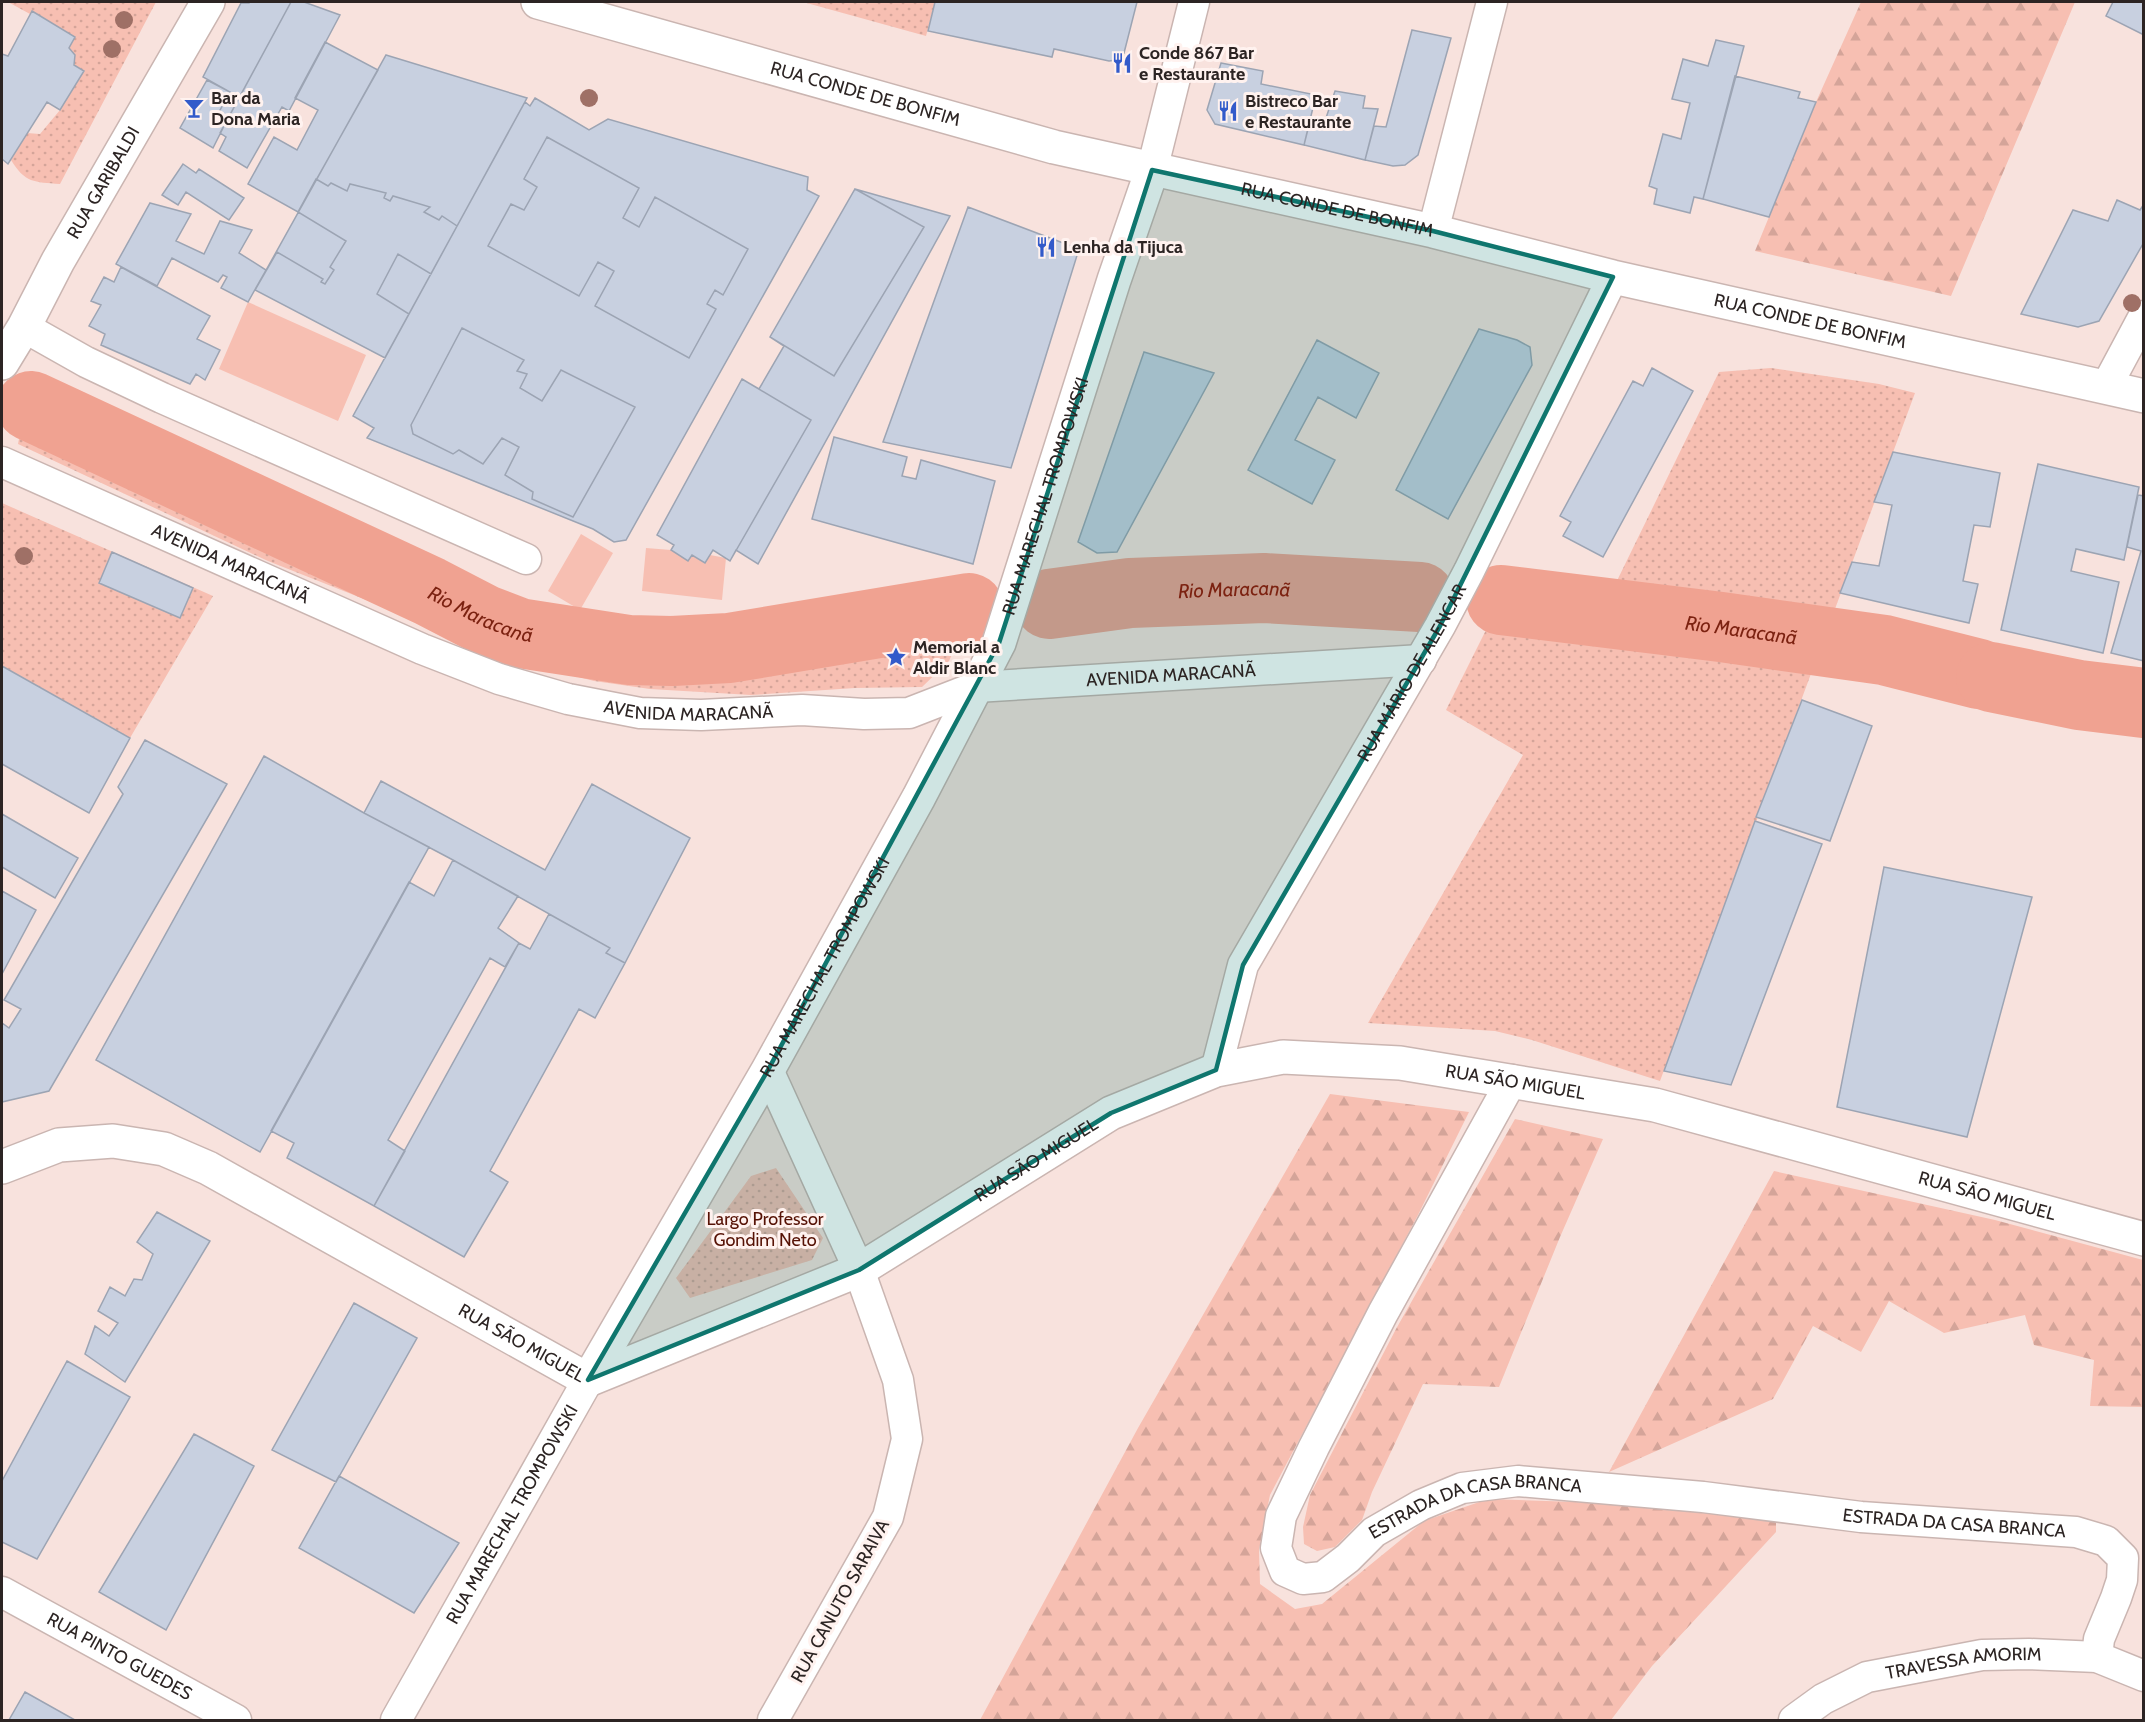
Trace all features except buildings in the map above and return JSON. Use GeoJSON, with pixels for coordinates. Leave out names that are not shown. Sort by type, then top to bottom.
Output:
{"type":"FeatureCollection","features":[{"type":"Feature","properties":{"kind":"street","name":"RUA GARIBALDI"},"geometry":{"type":"LineString","coordinates":[[2,363],[24,327],[58,261],[208,2]]}},
{"type":"Feature","properties":{"kind":"street","name":"RUA CONDE DE BONFIM"},"geometry":{"type":"LineString","coordinates":[[538,2],[1054,147],[1433,231],[1613,277],[2144,396]]}},
{"type":"Feature","properties":{"kind":"street"},"geometry":{"type":"LineString","coordinates":[[1152,170],[1194,2]]}},
{"type":"Feature","properties":{"kind":"street"},"geometry":{"type":"LineString","coordinates":[[1433,231],[1492,2]]}},
{"type":"Feature","properties":{"kind":"street","name":"RUA MARECHAL TROMPOWSKI"},"geometry":{"type":"LineString","coordinates":[[396,1720],[588,1380],[768,1070],[919,797],[999,643],[1113,280],[1152,170]]}},
{"type":"Feature","properties":{"kind":"street","name":"RUA MÁRIO DE ALENCAR"},"geometry":{"type":"LineString","coordinates":[[1216,1070],[1243,965],[1440,626],[1469,572],[1613,277]]}},
{"type":"Feature","properties":{"kind":"street"},"geometry":{"type":"LineString","coordinates":[[2106,387],[2144,316]]}},
{"type":"Feature","properties":{"kind":"street"},"geometry":{"type":"LineString","coordinates":[[24,327],[86,362],[162,398],[526,559]]}},
{"type":"Feature","properties":{"kind":"street","name":"AVENIDA MARACANÃ"},"geometry":{"type":"LineString","coordinates":[[2,462],[422,649],[499,679],[568,699],[640,713],[701,715],[802,710],[864,714],[909,712],[976,687],[1421,660]]}},
{"type":"Feature","properties":{"kind":"street","name":"RUA SÃO MIGUEL"},"geometry":{"type":"LineString","coordinates":[[2,1167],[59,1145],[113,1141],[164,1149],[208,1168],[588,1380],[860,1270],[1111,1113],[1216,1070],[1283,1057],[1400,1063],[1655,1105],[2144,1239]]}},
{"type":"Feature","properties":{"kind":"street"},"geometry":{"type":"LineString","coordinates":[[768,1070],[860,1270]]}},
{"type":"Feature","properties":{"kind":"street","name":"ESTRADA DA CASA BRANCA"},"geometry":{"type":"LineString","coordinates":[[1512,1080],[1383,1313],[1281,1516],[1276,1548],[1285,1571],[1304,1579],[1323,1577],[1348,1558],[1374,1532],[1420,1505],[1462,1488],[1518,1481],[1703,1497],[1861,1517],[2076,1532],[2106,1541],[2123,1558],[2122,1580],[2099,1639],[2097,1657]]}},
{"type":"Feature","properties":{"kind":"street","name":"RUA CANUTO SARAIVA"},"geometry":{"type":"LineString","coordinates":[[773,1720],[888,1517],[907,1438],[898,1380],[860,1270]]}},
{"type":"Feature","properties":{"kind":"street","name":"RUA PINTO GUEDES"},"geometry":{"type":"LineString","coordinates":[[2,1592],[236,1720]]}},
{"type":"Feature","properties":{"kind":"street","name":"TRAVESSA AMORIM"},"geometry":{"type":"LineString","coordinates":[[1794,1720],[1823,1699],[1867,1677],[1982,1655],[2029,1654],[2097,1657],[2144,1676]]}},
{"type":"Feature","properties":{"kind":"highlighted area"},"geometry":{"type":"Polygon","coordinates":[[[1152,170],[1433,231],[1613,277],[1440,626],[1243,965],[1216,1070],[1111,1113],[859,1270],[588,1380],[768,1070],[999,643],[1152,170]]]}},
{"type":"Feature","properties":{"kind":"green space"},"geometry":{"type":"Polygon","coordinates":[[[8,2],[156,2],[60,184],[31,180],[16,168],[11,160],[27,133],[40,134],[60,110],[84,71],[74,65],[75,55],[69,48],[75,37],[32,11],[30,14],[8,2]]]}},
{"type":"Feature","properties":{"kind":"green space"},"geometry":{"type":"Polygon","coordinates":[[[803,2],[935,2],[926,36],[803,2]]]}},
{"type":"Feature","properties":{"kind":"green space"},"geometry":{"type":"Polygon","coordinates":[[[1861,2],[2075,2],[1951,296],[1755,251],[1816,102],[1861,2]]]}},
{"type":"Feature","properties":{"kind":"green space"},"geometry":{"type":"Polygon","coordinates":[[[248,302],[366,355],[338,421],[219,369],[248,302]]]}},
{"type":"Feature","properties":{"kind":"green space"},"geometry":{"type":"Polygon","coordinates":[[[1771,368],[1879,384],[1915,393],[1660,1081],[1532,1040],[1495,1031],[1368,1023],[1523,755],[1446,710],[1506,590],[1610,595],[1719,372],[1771,368]]]}},
{"type":"Feature","properties":{"kind":"green space"},"geometry":{"type":"Polygon","coordinates":[[[21,428],[245,536],[274,556],[394,596],[482,640],[502,647],[618,671],[669,675],[734,672],[962,632],[949,661],[922,687],[855,688],[751,695],[650,689],[594,681],[480,650],[384,607],[268,561],[18,444],[21,428]]]}},
{"type":"Feature","properties":{"kind":"green space"},"geometry":{"type":"Polygon","coordinates":[[[2,503],[213,596],[130,738],[2,666],[2,503]]]}},
{"type":"Feature","properties":{"kind":"green space"},"geometry":{"type":"Polygon","coordinates":[[[581,534],[613,553],[580,610],[548,591],[581,534]]]}},
{"type":"Feature","properties":{"kind":"green space"},"geometry":{"type":"Polygon","coordinates":[[[646,548],[671,550],[687,560],[692,555],[705,563],[710,555],[726,558],[722,600],[642,591],[646,548]]]}},
{"type":"Feature","properties":{"kind":"green space"},"geometry":{"type":"Polygon","coordinates":[[[1330,1094],[1469,1112],[1418,1215],[1270,1495],[1259,1550],[1260,1584],[1295,1609],[1322,1604],[1424,1521],[1488,1499],[1576,1502],[1698,1512],[1776,1522],[1776,1532],[1652,1666],[1611,1720],[980,1720],[1138,1428],[1330,1094]]]}},
{"type":"Feature","properties":{"kind":"green space"},"geometry":{"type":"Polygon","coordinates":[[[1515,1119],[1603,1139],[1499,1387],[1423,1384],[1372,1492],[1362,1520],[1335,1547],[1317,1551],[1304,1544],[1303,1527],[1310,1495],[1396,1329],[1515,1119]]]}},
{"type":"Feature","properties":{"kind":"green space","name":"Largo Professor Gondim Neto"},"geometry":{"type":"Polygon","coordinates":[[[776,1168],[823,1238],[812,1260],[690,1298],[676,1278],[751,1176],[776,1168]]]}},
{"type":"Feature","properties":{"kind":"green space"},"geometry":{"type":"Polygon","coordinates":[[[1774,1171],[1995,1220],[2143,1260],[2143,1407],[2090,1406],[2094,1360],[2034,1345],[2025,1315],[1944,1333],[1889,1301],[1861,1352],[1813,1326],[1773,1399],[1609,1472],[1774,1171]]]}},
{"type":"Feature","properties":{"kind":"waterway","name":"Rio Maracanã"},"geometry":{"type":"LineString","coordinates":[[31,406],[429,591],[485,620],[519,633],[629,650],[672,651],[729,648],[969,608]]}},
{"type":"Feature","properties":{"kind":"waterway","name":"Rio Maracanã"},"geometry":{"type":"LineString","coordinates":[[1049,604],[1130,593],[1264,588],[1420,597]]}},
{"type":"Feature","properties":{"kind":"waterway","name":"Rio Maracanã"},"geometry":{"type":"LineString","coordinates":[[1501,600],[1884,650],[1979,674]]}},
{"type":"Feature","properties":{"kind":"waterway","name":"Rio Maracanã"},"geometry":{"type":"LineString","coordinates":[[1991,677],[2079,695],[2144,703]]}},
{"type":"Feature","properties":{"kind":"place","name":"Conde 867 Bar e Restaurante"},"geometry":{"type":"Point","coordinates":[1122,63]}},
{"type":"Feature","properties":{"kind":"place","name":"Bar da Dona Maria"},"geometry":{"type":"Point","coordinates":[194,108]}},
{"type":"Feature","properties":{"kind":"place","name":"Bistreco Bar e Restaurante"},"geometry":{"type":"Point","coordinates":[1228,111]}},
{"type":"Feature","properties":{"kind":"place","name":"Lenha da Tijuca"},"geometry":{"type":"Point","coordinates":[1046,247]}},
{"type":"Feature","properties":{"kind":"place","name":"Memorial a Aldir Blanc"},"geometry":{"type":"Point","coordinates":[896,657]}}]}
